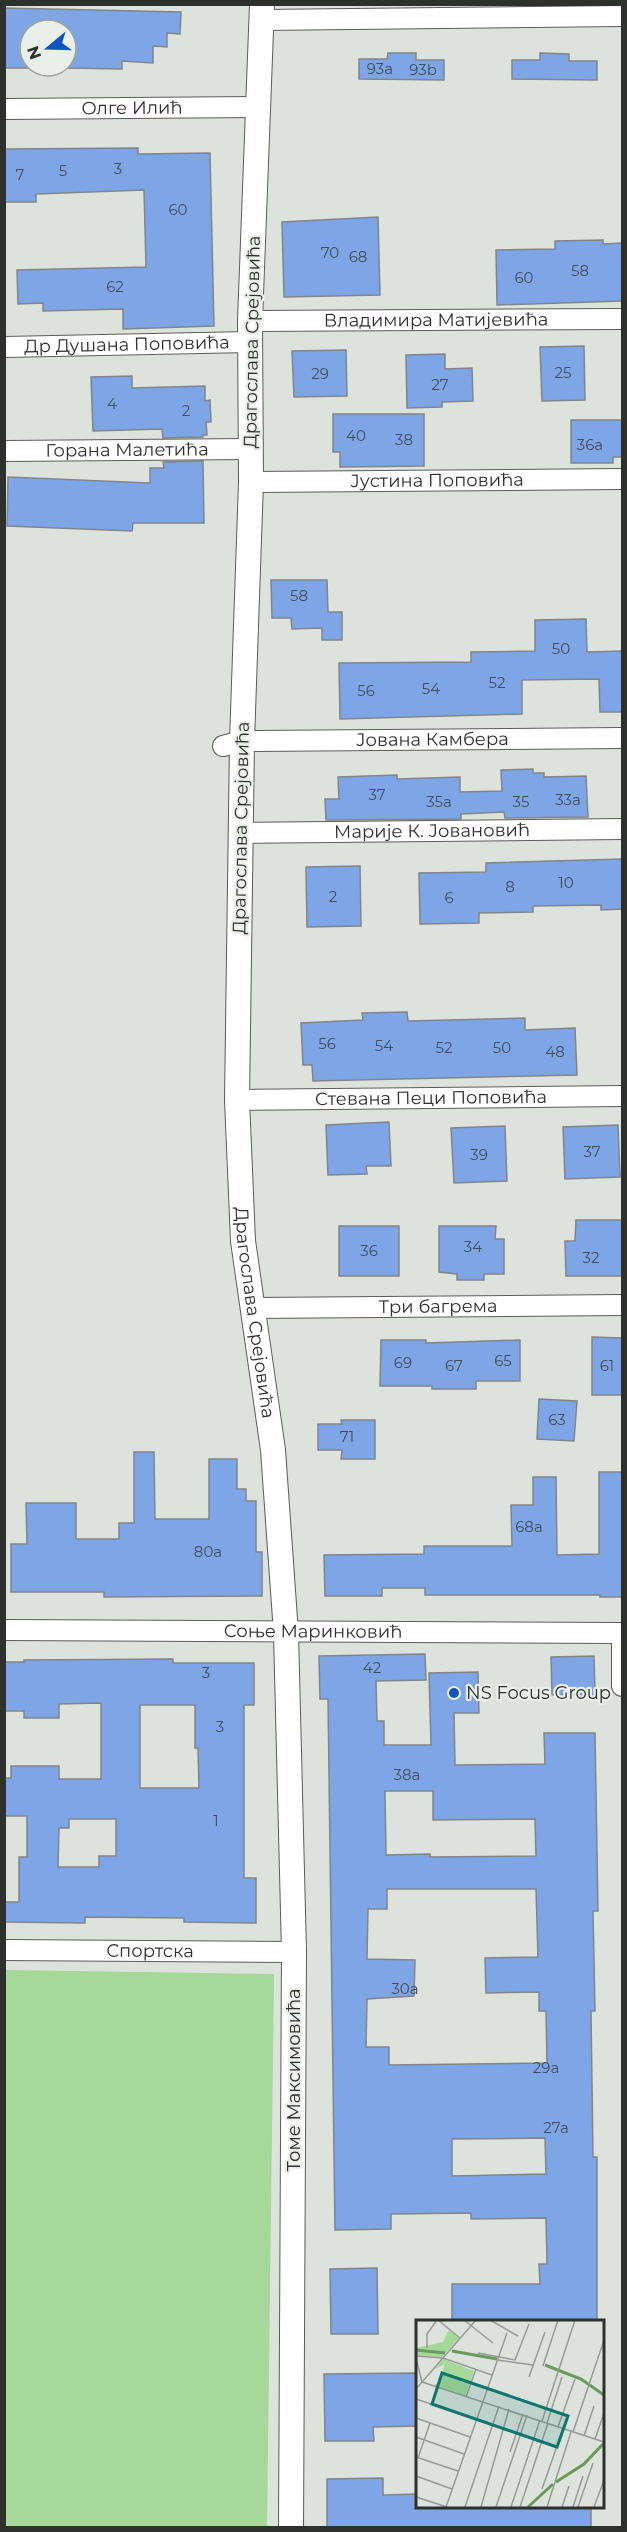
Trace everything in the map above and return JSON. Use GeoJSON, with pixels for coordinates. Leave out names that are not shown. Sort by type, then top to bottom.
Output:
{"type":"FeatureCollection","features":[{"type":"Feature","properties":{"kind":"street","name":"Драгослава Срејовића"},"geometry":{"type":"LineString","coordinates":[[286,1633],[273,1450],[243,1241],[237,1100],[240,833],[232,744],[250,482],[250,332],[262,12],[622,16]]}},
{"type":"Feature","properties":{"kind":"street","name":"Олге Илић"},"geometry":{"type":"LineString","coordinates":[[4,109],[258,107]]}},
{"type":"Feature","properties":{"kind":"street","name":"Владимира Матијевића"},"geometry":{"type":"LineString","coordinates":[[250,332],[622,319]]}},
{"type":"Feature","properties":{"kind":"street","name":"Др Душана Поповића"},"geometry":{"type":"LineString","coordinates":[[4,347],[250,332]]}},
{"type":"Feature","properties":{"kind":"street","name":"Горана Малетића"},"geometry":{"type":"LineString","coordinates":[[4,451],[250,449]]}},
{"type":"Feature","properties":{"kind":"street","name":"Јустина Поповића"},"geometry":{"type":"LineString","coordinates":[[250,482],[622,479]]}},
{"type":"Feature","properties":{"kind":"street","name":"Јована Камбера"},"geometry":{"type":"LineString","coordinates":[[232,744],[622,738]]}},
{"type":"Feature","properties":{"kind":"street","name":"Марије К. Јовановић"},"geometry":{"type":"LineString","coordinates":[[240,833],[622,829]]}},
{"type":"Feature","properties":{"kind":"street","name":"Стевана Пеци Поповића"},"geometry":{"type":"LineString","coordinates":[[237,1100],[622,1096]]}},
{"type":"Feature","properties":{"kind":"street","name":"Три багрема"},"geometry":{"type":"LineString","coordinates":[[252,1308],[622,1305]]}},
{"type":"Feature","properties":{"kind":"street","name":"Соње Маринковић"},"geometry":{"type":"LineString","coordinates":[[4,1630],[622,1633]]}},
{"type":"Feature","properties":{"kind":"street","name":"Томе Максимовића"},"geometry":{"type":"LineString","coordinates":[[286,1633],[294,1952],[291,2528]]}},
{"type":"Feature","properties":{"kind":"street"},"geometry":{"type":"LineString","coordinates":[[622,1633],[622,1686]]}},
{"type":"Feature","properties":{"kind":"street","name":"Спортска"},"geometry":{"type":"LineString","coordinates":[[4,1950],[294,1952]]}},
{"type":"Feature","properties":{"kind":"green space"},"geometry":{"type":"Polygon","coordinates":[[[5,1970],[274,1974],[267,2527],[5,2527],[5,1970]]]}},
{"type":"Feature","properties":{"kind":"building"},"geometry":{"type":"Polygon","coordinates":[[[4,8],[181,12],[180,34],[167,33],[167,47],[153,46],[153,63],[122,61],[122,69],[78,68],[78,18],[18,18],[18,68],[4,68],[4,8]]]}},
{"type":"Feature","properties":{"kind":"building"},"geometry":{"type":"Polygon","coordinates":[[[388,53],[416,53],[416,60],[444,60],[444,80],[359,79],[359,59],[387,59],[388,53]]]}},
{"type":"Feature","properties":{"kind":"building"},"geometry":{"type":"Polygon","coordinates":[[[540,53],[569,54],[569,61],[597,61],[597,80],[512,79],[512,60],[540,60],[540,53]]]}},
{"type":"Feature","properties":{"kind":"building"},"geometry":{"type":"Polygon","coordinates":[[[138,148],[138,154],[210,153],[214,326],[123,329],[123,309],[43,311],[43,303],[18,304],[17,270],[146,267],[144,190],[36,194],[36,202],[4,202],[4,149],[138,148]]]}},
{"type":"Feature","properties":{"kind":"building"},"geometry":{"type":"Polygon","coordinates":[[[378,217],[380,295],[284,297],[282,222],[378,217]]]}},
{"type":"Feature","properties":{"kind":"building"},"geometry":{"type":"Polygon","coordinates":[[[603,240],[603,244],[622,243],[622,301],[497,305],[496,250],[555,249],[555,241],[603,240]]]}},
{"type":"Feature","properties":{"kind":"building"},"geometry":{"type":"Polygon","coordinates":[[[584,346],[585,400],[542,401],[540,347],[584,346]]]}},
{"type":"Feature","properties":{"kind":"building"},"geometry":{"type":"Polygon","coordinates":[[[346,350],[347,396],[294,397],[292,351],[346,350]]]}},
{"type":"Feature","properties":{"kind":"building"},"geometry":{"type":"Polygon","coordinates":[[[445,354],[445,369],[472,368],[473,401],[442,402],[442,407],[407,408],[406,355],[445,354]]]}},
{"type":"Feature","properties":{"kind":"building"},"geometry":{"type":"Polygon","coordinates":[[[132,376],[132,388],[205,386],[205,401],[210,400],[211,422],[206,422],[207,435],[163,438],[162,429],[93,431],[91,377],[132,376]]]}},
{"type":"Feature","properties":{"kind":"building"},"geometry":{"type":"Polygon","coordinates":[[[333,414],[424,414],[424,466],[340,467],[340,452],[333,452],[333,414]]]}},
{"type":"Feature","properties":{"kind":"building"},"geometry":{"type":"Polygon","coordinates":[[[571,420],[622,420],[622,457],[613,457],[613,463],[571,463],[571,420]]]}},
{"type":"Feature","properties":{"kind":"building"},"geometry":{"type":"Polygon","coordinates":[[[203,461],[204,523],[133,523],[132,531],[7,526],[8,477],[150,483],[150,468],[164,468],[163,462],[203,461]]]}},
{"type":"Feature","properties":{"kind":"building"},"geometry":{"type":"Polygon","coordinates":[[[271,580],[327,580],[328,612],[342,612],[342,640],[322,640],[322,628],[292,629],[291,618],[272,618],[271,580]]]}},
{"type":"Feature","properties":{"kind":"building"},"geometry":{"type":"Polygon","coordinates":[[[586,619],[587,652],[622,651],[622,712],[600,712],[599,679],[522,680],[522,714],[340,719],[339,663],[471,662],[471,652],[535,651],[535,620],[586,619]]]}},
{"type":"Feature","properties":{"kind":"building"},"geometry":{"type":"Polygon","coordinates":[[[533,769],[533,773],[544,773],[544,777],[586,776],[588,817],[505,818],[504,812],[461,814],[461,819],[326,820],[325,799],[339,799],[338,777],[397,775],[397,779],[460,777],[460,792],[502,791],[501,770],[533,769]]]}},
{"type":"Feature","properties":{"kind":"building"},"geometry":{"type":"Polygon","coordinates":[[[622,859],[622,909],[601,910],[601,905],[533,906],[533,912],[479,913],[479,923],[420,924],[419,873],[486,872],[486,863],[622,859]]]}},
{"type":"Feature","properties":{"kind":"building"},"geometry":{"type":"Polygon","coordinates":[[[360,866],[361,926],[307,927],[306,867],[360,866]]]}},
{"type":"Feature","properties":{"kind":"building"},"geometry":{"type":"Polygon","coordinates":[[[407,1012],[408,1021],[525,1018],[525,1030],[575,1028],[577,1075],[313,1081],[312,1065],[303,1065],[301,1023],[363,1020],[362,1013],[407,1012]]]}},
{"type":"Feature","properties":{"kind":"building"},"geometry":{"type":"Polygon","coordinates":[[[389,1122],[391,1166],[366,1166],[367,1174],[328,1175],[326,1125],[389,1122]]]}},
{"type":"Feature","properties":{"kind":"building"},"geometry":{"type":"Polygon","coordinates":[[[618,1125],[620,1177],[565,1179],[563,1127],[618,1125]]]}},
{"type":"Feature","properties":{"kind":"building"},"geometry":{"type":"Polygon","coordinates":[[[505,1126],[507,1181],[454,1183],[451,1128],[505,1126]]]}},
{"type":"Feature","properties":{"kind":"building"},"geometry":{"type":"Polygon","coordinates":[[[576,1220],[622,1220],[622,1276],[566,1276],[565,1241],[575,1241],[576,1220]]]}},
{"type":"Feature","properties":{"kind":"building"},"geometry":{"type":"Polygon","coordinates":[[[339,1226],[399,1226],[399,1276],[339,1276],[339,1226]]]}},
{"type":"Feature","properties":{"kind":"building"},"geometry":{"type":"Polygon","coordinates":[[[439,1226],[496,1226],[495,1239],[504,1239],[504,1274],[484,1274],[484,1280],[457,1280],[457,1274],[439,1272],[439,1226]]]}},
{"type":"Feature","properties":{"kind":"building"},"geometry":{"type":"Polygon","coordinates":[[[592,1337],[622,1338],[622,1395],[592,1395],[592,1337]]]}},
{"type":"Feature","properties":{"kind":"building"},"geometry":{"type":"Polygon","coordinates":[[[381,1340],[426,1340],[426,1343],[520,1340],[520,1381],[476,1381],[476,1389],[380,1386],[381,1340]]]}},
{"type":"Feature","properties":{"kind":"building"},"geometry":{"type":"Polygon","coordinates":[[[539,1399],[577,1401],[574,1441],[537,1439],[539,1399]]]}},
{"type":"Feature","properties":{"kind":"building"},"geometry":{"type":"Polygon","coordinates":[[[341,1420],[375,1420],[375,1459],[341,1459],[342,1450],[318,1450],[318,1424],[342,1424],[341,1420]]]}},
{"type":"Feature","properties":{"kind":"building"},"geometry":{"type":"Polygon","coordinates":[[[134,1452],[154,1452],[155,1519],[209,1519],[209,1459],[237,1459],[237,1489],[246,1489],[246,1501],[256,1501],[256,1552],[262,1552],[262,1596],[104,1597],[104,1592],[11,1592],[11,1544],[27,1544],[26,1503],[76,1503],[76,1539],[119,1539],[119,1523],[134,1523],[134,1452]]]}},
{"type":"Feature","properties":{"kind":"building"},"geometry":{"type":"Polygon","coordinates":[[[599,1472],[622,1472],[622,1597],[425,1595],[425,1588],[382,1588],[382,1596],[325,1596],[324,1555],[424,1554],[424,1546],[512,1546],[511,1505],[533,1505],[533,1477],[556,1477],[557,1555],[599,1554],[599,1472]]]}},
{"type":"Feature","properties":{"kind":"building"},"geometry":{"type":"Polygon","coordinates":[[[425,1654],[426,1680],[376,1681],[377,1721],[384,1721],[384,1745],[431,1745],[429,1673],[478,1672],[479,1713],[454,1713],[455,1765],[545,1764],[544,1733],[595,1733],[598,1911],[593,1911],[595,2011],[591,2011],[593,2157],[597,2157],[597,2320],[452,2320],[452,2284],[540,2284],[539,2264],[547,2264],[546,2218],[471,2219],[471,2213],[391,2214],[391,2229],[335,2230],[328,1699],[320,1699],[319,1656],[425,1654]],[[385,1791],[386,1855],[536,1856],[535,1819],[433,1820],[433,1791],[385,1791]],[[387,1889],[387,1909],[368,1909],[367,1959],[415,1960],[414,1996],[367,1999],[366,2047],[389,2047],[389,2065],[547,2063],[546,2011],[539,2011],[539,1992],[486,1993],[485,1958],[538,1957],[536,1889],[387,1889]],[[545,2138],[452,2139],[452,2176],[546,2174],[545,2138]]]}},
{"type":"Feature","properties":{"kind":"building"},"geometry":{"type":"Polygon","coordinates":[[[594,1656],[595,1695],[552,1695],[551,1657],[594,1656]]]}},
{"type":"Feature","properties":{"kind":"building"},"geometry":{"type":"Polygon","coordinates":[[[173,1659],[173,1663],[254,1663],[254,1705],[244,1705],[244,1878],[256,1878],[256,1923],[184,1922],[184,1918],[85,1917],[85,1923],[4,1922],[4,1902],[19,1902],[19,1857],[27,1857],[27,1816],[4,1816],[4,1778],[11,1778],[11,1766],[59,1766],[59,1779],[101,1779],[101,1703],[59,1704],[59,1718],[24,1718],[24,1711],[4,1711],[4,1662],[24,1662],[24,1660],[173,1659]],[[140,1705],[140,1788],[199,1788],[198,1748],[195,1748],[195,1705],[140,1705]],[[69,1819],[69,1828],[59,1828],[58,1867],[99,1867],[99,1856],[116,1856],[116,1819],[69,1819]]]}},
{"type":"Feature","properties":{"kind":"building"},"geometry":{"type":"Polygon","coordinates":[[[377,2268],[378,2334],[331,2334],[330,2269],[377,2268]]]}},
{"type":"Feature","properties":{"kind":"building"},"geometry":{"type":"Polygon","coordinates":[[[416,2373],[416,2426],[373,2427],[374,2441],[325,2441],[324,2374],[416,2373]]]}},
{"type":"Feature","properties":{"kind":"building"},"geometry":{"type":"Polygon","coordinates":[[[383,2478],[383,2495],[416,2494],[416,2508],[591,2508],[591,2528],[327,2528],[327,2479],[383,2478]]]}},
{"type":"Feature","properties":{"kind":"place","name":"NS Focus Group"},"geometry":{"type":"Point","coordinates":[454,1693]}}]}
